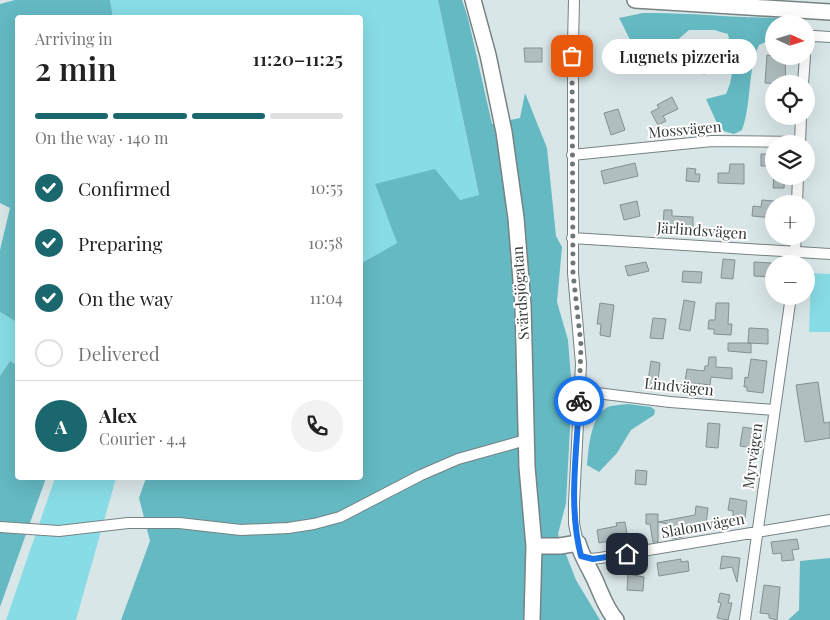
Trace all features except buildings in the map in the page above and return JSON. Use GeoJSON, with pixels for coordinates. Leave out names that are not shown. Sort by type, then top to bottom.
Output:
{"type":"FeatureCollection","features":[{"type":"Feature","properties":{"kind":"street","name":"Svärdsjögatan"},"geometry":{"type":"LineString","coordinates":[[473,0],[488,55],[504,132],[516,218],[523,305],[527,467],[534,546],[532,620]]}},
{"type":"Feature","properties":{"kind":"street"},"geometry":{"type":"LineString","coordinates":[[574,0],[572,238],[573,283],[581,345],[574,524],[579,550],[605,605],[616,620]]}},
{"type":"Feature","properties":{"kind":"street"},"geometry":{"type":"LineString","coordinates":[[635,0],[830,12]]}},
{"type":"Feature","properties":{"kind":"street"},"geometry":{"type":"LineString","coordinates":[[815,36],[830,37]]}},
{"type":"Feature","properties":{"kind":"street","name":"Mossvägen"},"geometry":{"type":"LineString","coordinates":[[572,155],[712,141],[765,142]]}},
{"type":"Feature","properties":{"kind":"street","name":"Järlindsvägen"},"geometry":{"type":"LineString","coordinates":[[572,238],[830,254]]}},
{"type":"Feature","properties":{"kind":"street"},"geometry":{"type":"LineString","coordinates":[[795,245],[795,255]]}},
{"type":"Feature","properties":{"kind":"street","name":"Myrvägen"},"geometry":{"type":"LineString","coordinates":[[745,620],[790,305]]}},
{"type":"Feature","properties":{"kind":"street","name":"Lindvägen"},"geometry":{"type":"LineString","coordinates":[[580,391],[670,402],[774,410]]}},
{"type":"Feature","properties":{"kind":"street"},"geometry":{"type":"LineString","coordinates":[[0,526],[59,531],[128,523],[179,523],[241,530],[288,528],[314,524],[340,517],[421,474],[458,459],[526,440]]}},
{"type":"Feature","properties":{"kind":"street","name":"Slalomvägen"},"geometry":{"type":"LineString","coordinates":[[579,550],[590,559],[600,558],[830,520]]}},
{"type":"Feature","properties":{"kind":"street"},"geometry":{"type":"LineString","coordinates":[[534,546],[560,546],[579,550]]}},
{"type":"Feature","properties":{"kind":"shaded area"},"geometry":{"type":"Polygon","coordinates":[[[15,0],[110,0],[113,15],[15,15],[15,321],[0,312],[0,250],[10,208],[0,203],[0,4],[15,0]]]}},
{"type":"Feature","properties":{"kind":"shaded area"},"geometry":{"type":"Polygon","coordinates":[[[110,0],[438,0],[479,196],[460,200],[375,184],[397,243],[363,262],[363,15],[113,15],[110,0]]]}},
{"type":"Feature","properties":{"kind":"shaded area"},"geometry":{"type":"Polygon","coordinates":[[[438,0],[462,0],[468,18],[492,124],[520,118],[525,93],[547,148],[556,236],[562,247],[557,302],[568,340],[572,391],[566,503],[558,534],[576,580],[600,620],[121,620],[150,541],[139,498],[145,480],[363,480],[363,262],[397,243],[375,184],[435,169],[460,200],[479,195],[438,0]]]}},
{"type":"Feature","properties":{"kind":"shaded area"},"geometry":{"type":"Polygon","coordinates":[[[643,13],[765,18],[765,42],[759,45],[755,55],[742,130],[734,134],[720,130],[706,99],[726,94],[729,86],[732,64],[728,34],[714,30],[689,30],[675,42],[661,61],[646,65],[619,18],[643,13]]]}},
{"type":"Feature","properties":{"kind":"shaded area"},"geometry":{"type":"Polygon","coordinates":[[[815,273],[830,274],[830,332],[809,332],[810,305],[815,305],[815,273]]]}},
{"type":"Feature","properties":{"kind":"shaded area"},"geometry":{"type":"Polygon","coordinates":[[[0,312],[15,320],[15,364],[10,361],[0,376],[0,312]]]}},
{"type":"Feature","properties":{"kind":"shaded area"},"geometry":{"type":"Polygon","coordinates":[[[10,361],[15,364],[15,480],[45,480],[0,607],[0,376],[10,361]]]}},
{"type":"Feature","properties":{"kind":"shaded area"},"geometry":{"type":"Polygon","coordinates":[[[628,404],[651,407],[655,410],[654,415],[631,430],[617,453],[599,472],[587,465],[594,425],[597,418],[608,407],[628,404]]]}},
{"type":"Feature","properties":{"kind":"shaded area"},"geometry":{"type":"Polygon","coordinates":[[[54,480],[115,480],[76,620],[6,620],[54,480]]]}},
{"type":"Feature","properties":{"kind":"shaded area"},"geometry":{"type":"Polygon","coordinates":[[[830,558],[830,620],[788,620],[799,610],[800,561],[830,558]]]}},
{"type":"Feature","properties":{"kind":"way so far"},"geometry":{"type":"LineString","coordinates":[[572,56],[573,273],[574,296],[581,345],[579,401]]}},
{"type":"Feature","properties":{"kind":"place","name":"Lugnets pizzeria"},"geometry":{"type":"Point","coordinates":[572,56]}},
{"type":"Feature","properties":{"kind":"route"},"geometry":{"type":"LineString","coordinates":[[579,401],[574,524],[581,556],[593,559],[627,554]]}}]}
